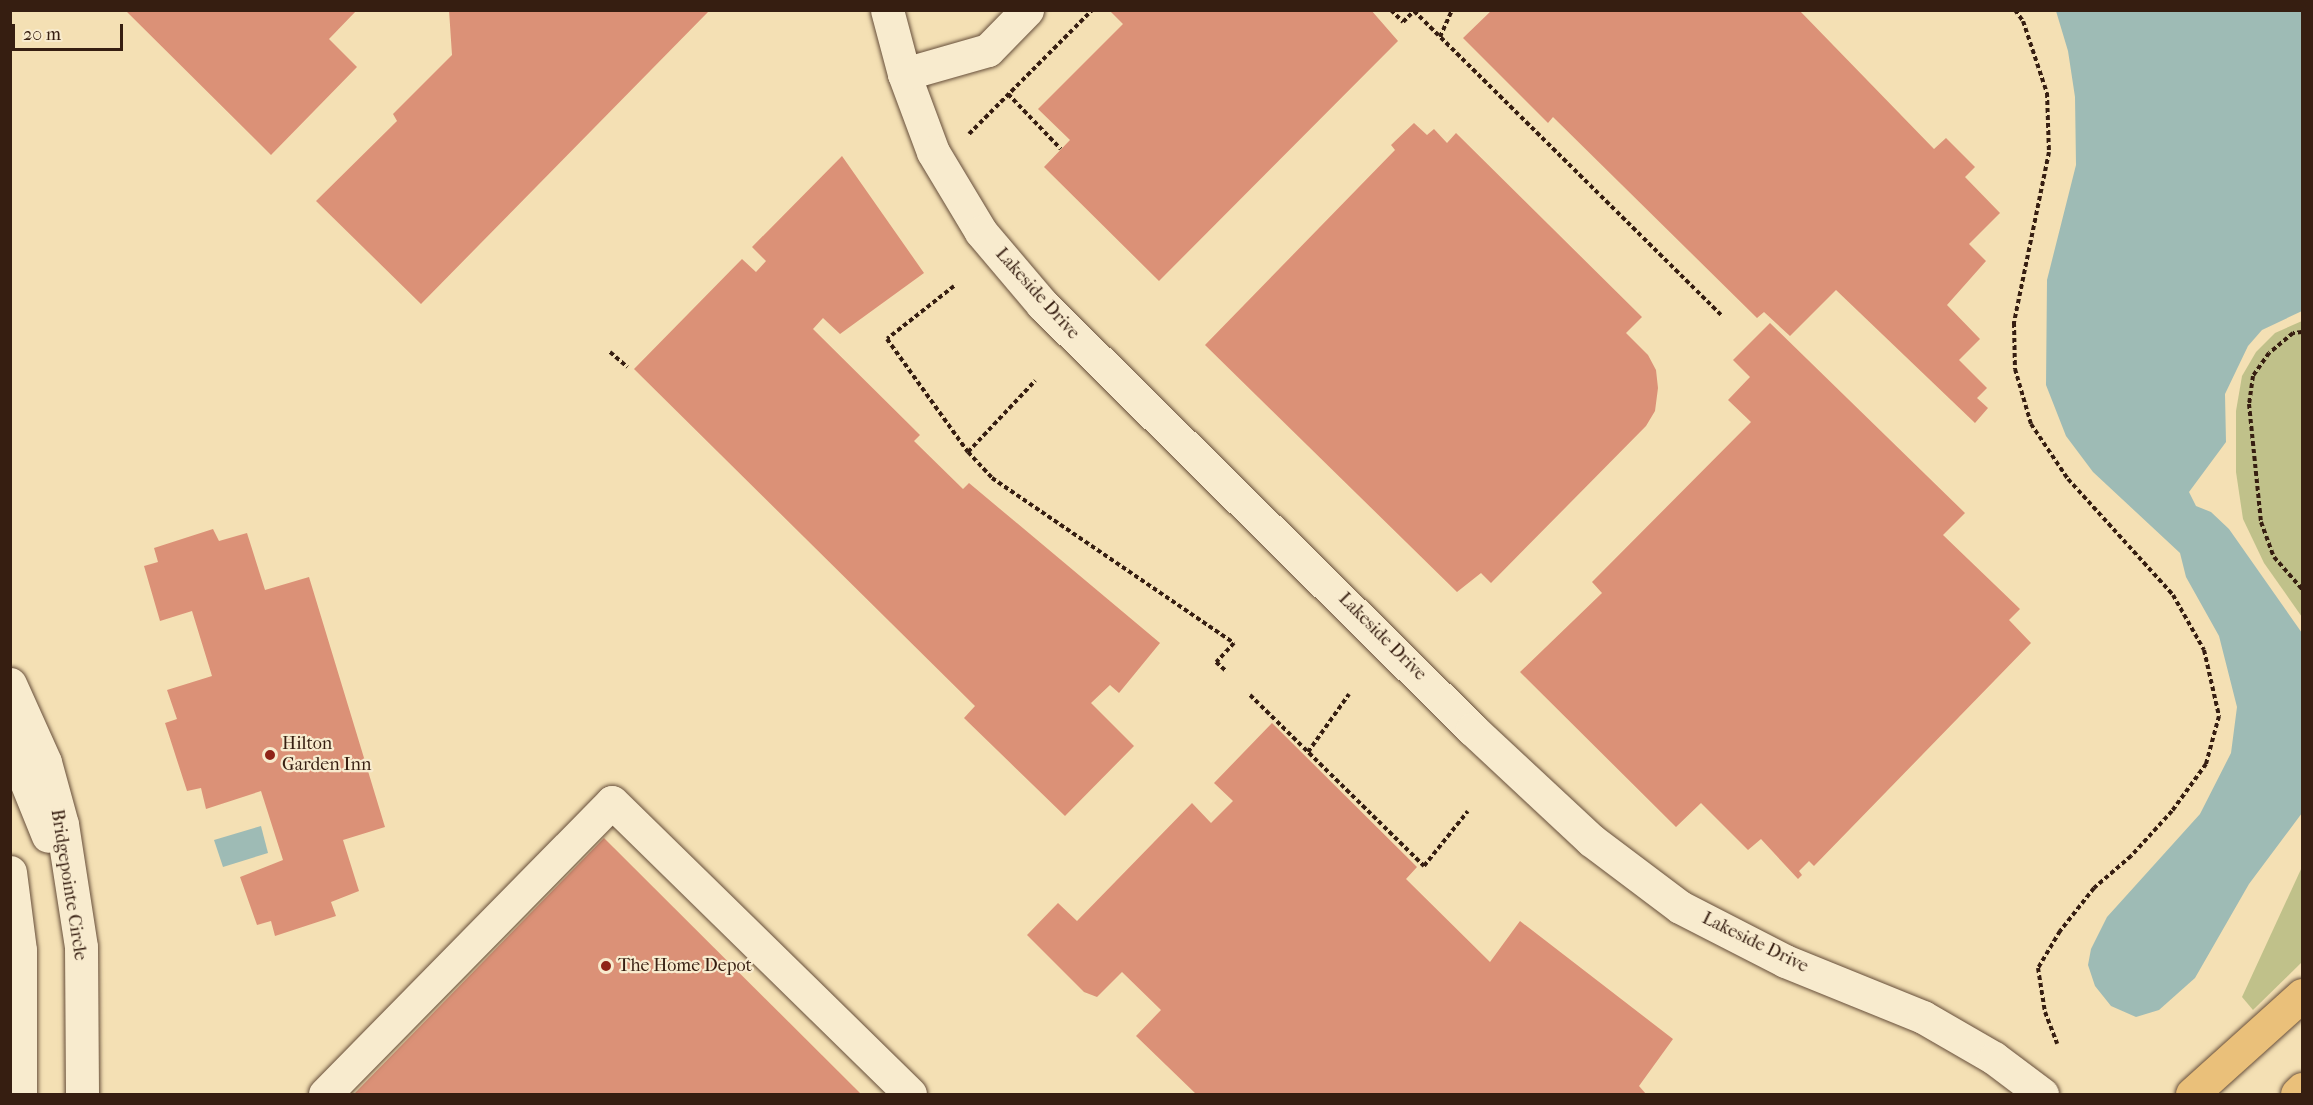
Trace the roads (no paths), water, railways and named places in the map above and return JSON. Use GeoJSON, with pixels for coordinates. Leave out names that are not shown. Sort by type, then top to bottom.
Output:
{"type":"FeatureCollection","features":[{"type":"Feature","properties":{"kind":"main road"},"geometry":{"type":"LineString","coordinates":[[2192,1095],[2302,995]]}},
{"type":"Feature","properties":{"kind":"main road"},"geometry":{"type":"LineString","coordinates":[[2296,1095],[2302,1089]]}},
{"type":"Feature","properties":{"kind":"street","name":"Lakeside Drive"},"geometry":{"type":"LineString","coordinates":[[887,10],[904,74],[933,152],[981,232],[1042,304],[1472,729],[1592,840],[1680,907],[1785,961],[1923,1017],[1994,1058],[2042,1095]]}},
{"type":"Feature","properties":{"kind":"street"},"geometry":{"type":"LineString","coordinates":[[904,74],[988,50],[1022,13]]}},
{"type":"Feature","properties":{"kind":"street","name":"Bridgepointe Circle"},"geometry":{"type":"LineString","coordinates":[[10,684],[45,762],[62,824],[81,947],[82,1095]]}},
{"type":"Feature","properties":{"kind":"street"},"geometry":{"type":"LineString","coordinates":[[10,742],[73,889]]}},
{"type":"Feature","properties":{"kind":"street"},"geometry":{"type":"LineString","coordinates":[[325,1095],[612,802],[910,1095]]}},
{"type":"Feature","properties":{"kind":"street"},"geometry":{"type":"LineString","coordinates":[[10,872],[20,950],[20,1095]]}},
{"type":"Feature","properties":{"kind":"water"},"geometry":{"type":"Polygon","coordinates":[[[2056,11],[2302,11],[2302,311],[2262,330],[2248,346],[2225,394],[2226,442],[2189,492],[2196,506],[2211,512],[2229,529],[2302,633],[2302,813],[2249,884],[2195,978],[2159,1010],[2136,1017],[2111,1006],[2095,986],[2088,965],[2091,949],[2107,917],[2200,814],[2231,753],[2237,707],[2219,636],[2186,577],[2180,553],[2093,472],[2066,436],[2046,385],[2047,280],[2076,165],[2075,97],[2068,51],[2056,11]]]}},
{"type":"Feature","properties":{"kind":"water"},"geometry":{"type":"Polygon","coordinates":[[[261,826],[268,853],[223,867],[214,840],[261,826]]]}},
{"type":"Feature","properties":{"kind":"place","name":"Hilton Garden Inn"},"geometry":{"type":"Point","coordinates":[270,755]}},
{"type":"Feature","properties":{"kind":"place","name":"The Home Depot"},"geometry":{"type":"Point","coordinates":[606,966]}}]}
